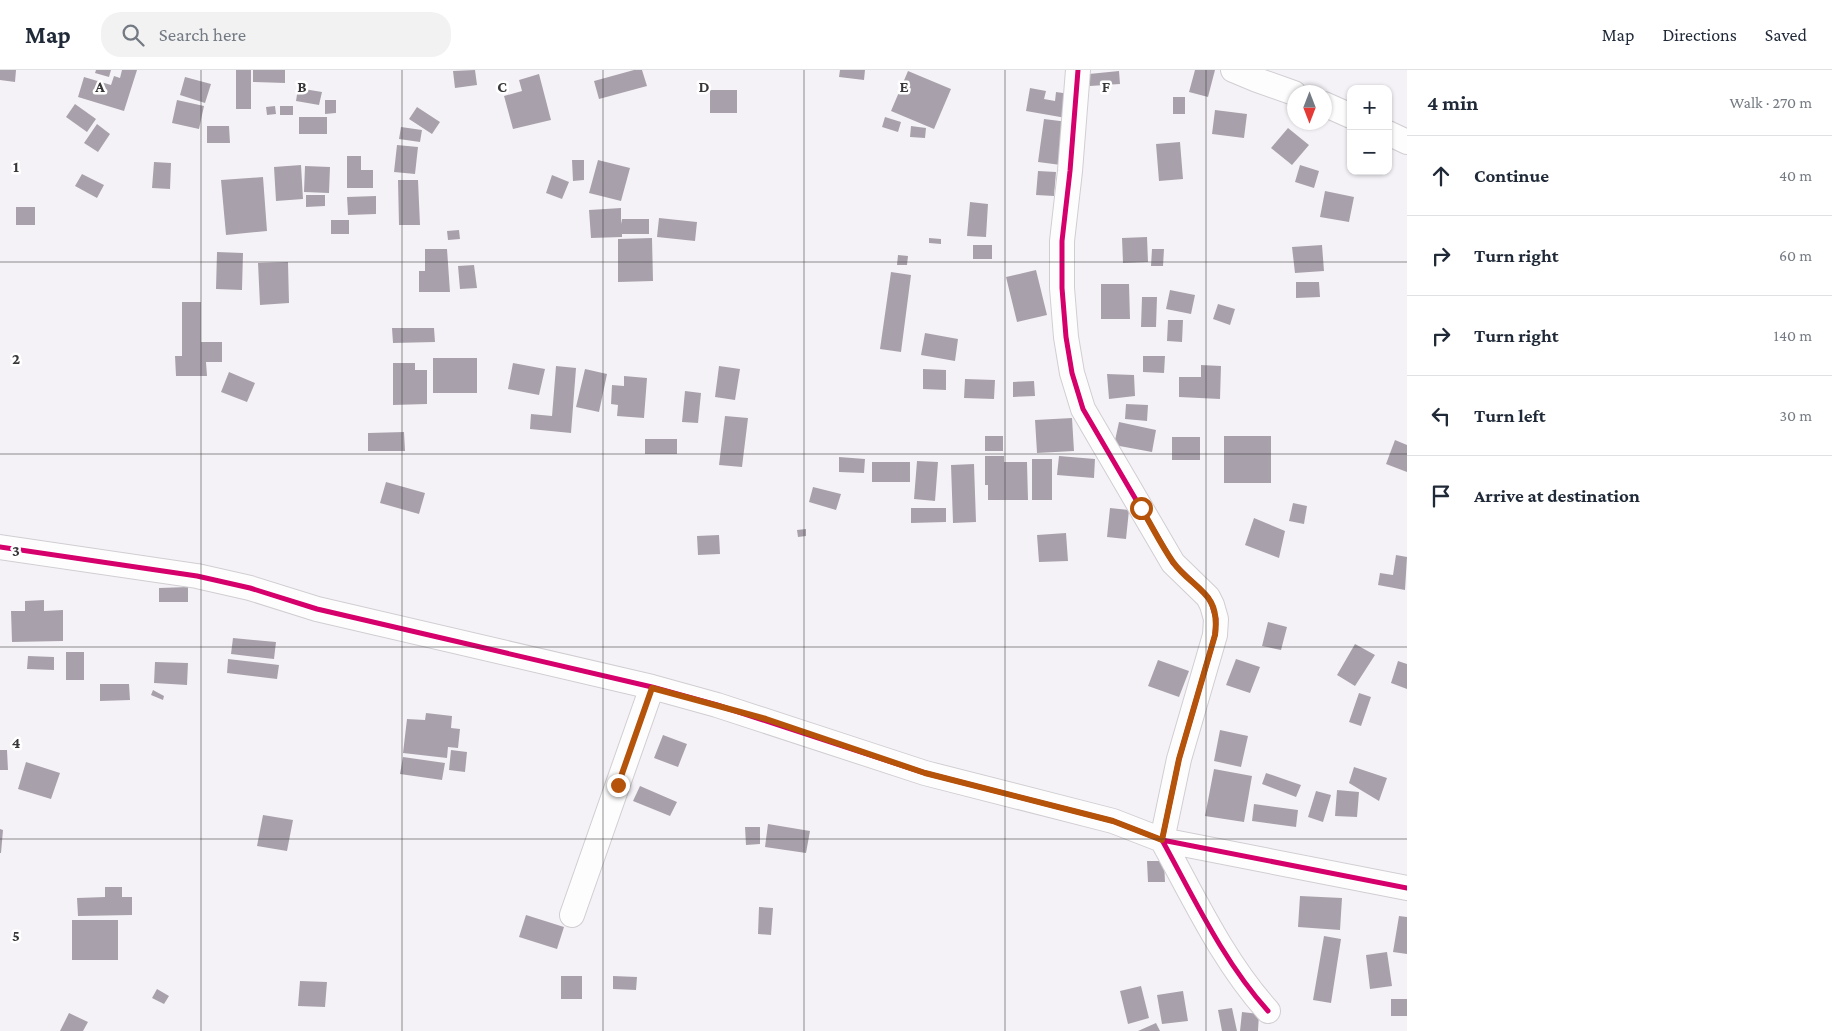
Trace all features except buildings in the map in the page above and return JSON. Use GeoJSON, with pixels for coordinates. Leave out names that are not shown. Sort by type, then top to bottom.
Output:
{"type":"FeatureCollection","features":[{"type":"Feature","properties":{"kind":"street"},"geometry":{"type":"LineString","coordinates":[[1078,70],[1062,241],[1062,288],[1066,337],[1072,373],[1083,409],[1109,455],[1173,563],[1208,597],[1216,619],[1215,635],[1179,759],[1162,840],[1231,962],[1256,998],[1268,1011]]}},
{"type":"Feature","properties":{"kind":"street"},"geometry":{"type":"LineString","coordinates":[[1233,70],[1287,91]]}},
{"type":"Feature","properties":{"kind":"street"},"geometry":{"type":"LineString","coordinates":[[1332,108],[1347,114]]}},
{"type":"Feature","properties":{"kind":"street"},"geometry":{"type":"LineString","coordinates":[[1392,135],[1407,142]]}},
{"type":"Feature","properties":{"kind":"street"},"geometry":{"type":"LineString","coordinates":[[0,547],[197,576],[250,588],[317,609],[652,688],[766,719],[925,773],[1113,821],[1162,840],[1407,888]]}},
{"type":"Feature","properties":{"kind":"street"},"geometry":{"type":"LineString","coordinates":[[572,915],[652,688]]}},
{"type":"Feature","properties":{"kind":"cycle path"},"geometry":{"type":"LineString","coordinates":[[1078,70],[1062,241],[1062,288],[1066,337],[1072,373],[1083,409],[1173,563],[1208,597],[1216,619],[1215,635],[1179,759],[1162,840],[1223,950],[1252,992],[1268,1011]]}},
{"type":"Feature","properties":{"kind":"cycle path"},"geometry":{"type":"LineString","coordinates":[[0,547],[197,576],[250,588],[317,609],[652,687],[717,705],[925,773],[1113,821],[1162,840],[1407,888]]}},
{"type":"Feature","properties":{"kind":"route"},"geometry":{"type":"LineString","coordinates":[[618,785],[652,688],[717,704],[766,719],[925,773],[1113,821],[1162,840],[1179,759],[1215,635],[1216,619],[1208,597],[1203,590],[1173,563],[1141,508]]}}]}
